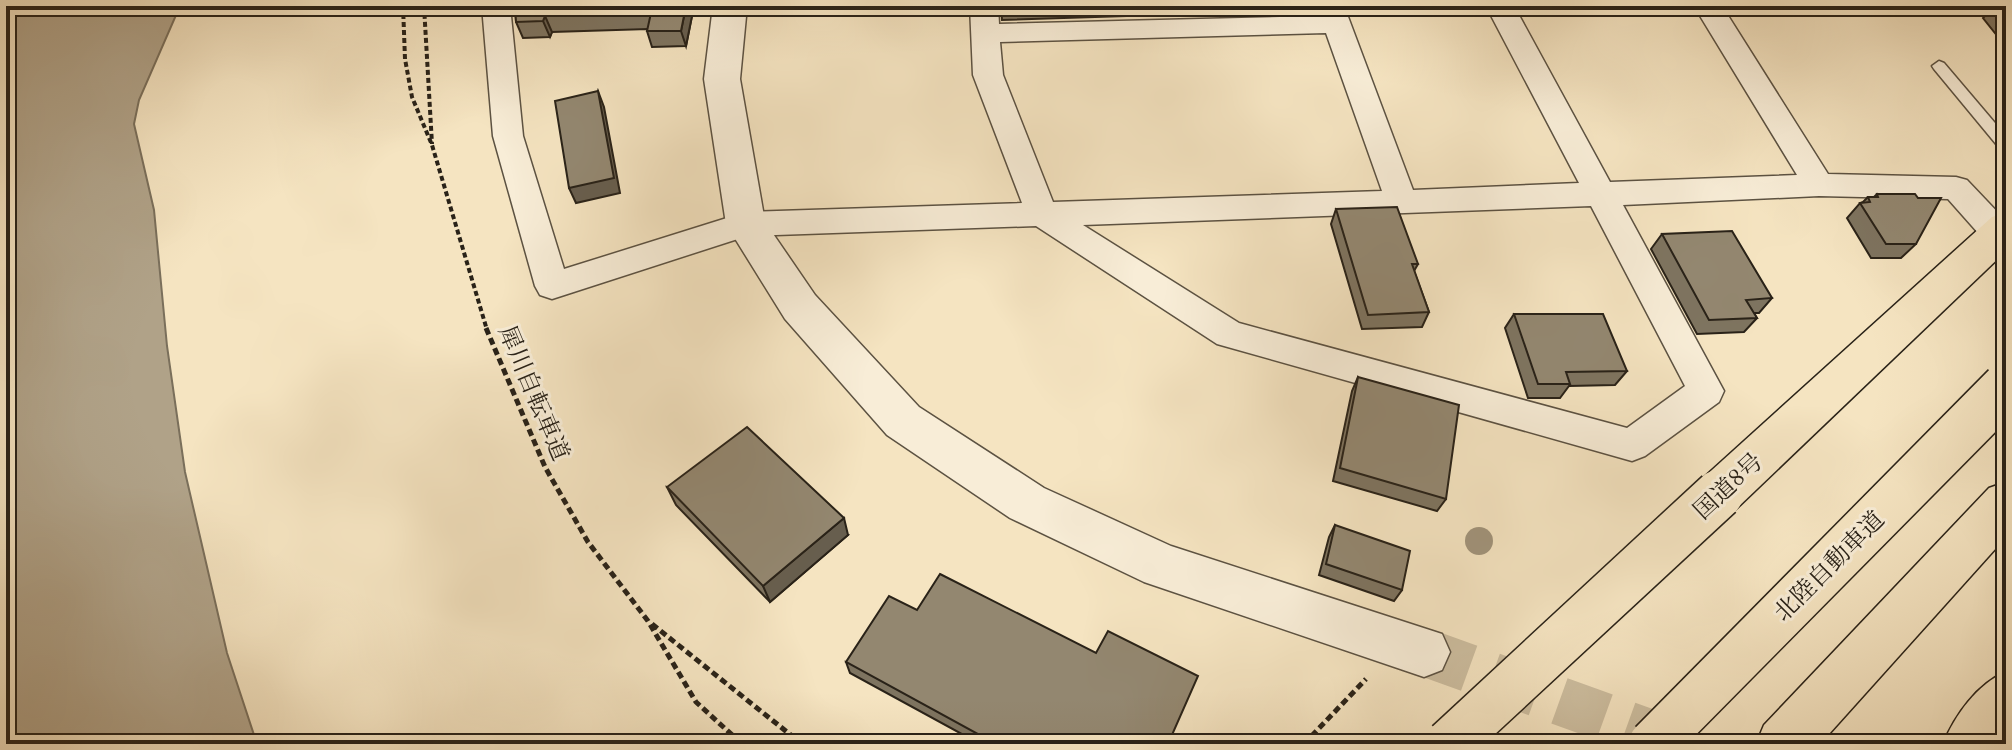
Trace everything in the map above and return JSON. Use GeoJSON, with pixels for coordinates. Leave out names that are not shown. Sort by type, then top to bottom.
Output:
{"type":"FeatureCollection","features":[{"type":"Feature","properties":{"kind":"highway","name":"国道8号"},"geometry":{"type":"LineString","coordinates":[[1449,744],[2003,230]]}},
{"type":"Feature","properties":{"kind":"highway","name":"北陸自動車道"},"geometry":{"type":"LineString","coordinates":[[1653,744],[2006,387]]}},
{"type":"Feature","properties":{"kind":"highway"},"geometry":{"type":"LineString","coordinates":[[1783,744],[2006,503]]}},
{"type":"Feature","properties":{"kind":"highway"},"geometry":{"type":"LineString","coordinates":[[1970,744],[2006,698]]}},
{"type":"Feature","properties":{"kind":"street"},"geometry":{"type":"LineString","coordinates":[[496,6],[508,136],[552,286],[746,224],[1819,185],[1956,188],[2003,230]]}},
{"type":"Feature","properties":{"kind":"street"},"geometry":{"type":"LineString","coordinates":[[730,6],[722,79],[746,224],[800,307],[903,421],[1027,503],[1161,566],[1424,652]]}},
{"type":"Feature","properties":{"kind":"street"},"geometry":{"type":"LineString","coordinates":[[1402,202],[1334,15],[985,20],[988,75],[1042,214],[1229,334],[1632,445],[1706,391],[1500,6]]}},
{"type":"Feature","properties":{"kind":"street"},"geometry":{"type":"LineString","coordinates":[[1708,6],[1819,185]]}},
{"type":"Feature","properties":{"kind":"lane"},"geometry":{"type":"LineString","coordinates":[[1939,66],[2006,146]]}},
{"type":"Feature","properties":{"kind":"path","name":"犀川自転車道"},"geometry":{"type":"LineString","coordinates":[[403,6],[419,127],[432,145],[483,321],[545,467],[588,542],[648,621],[696,702],[742,744]]}},
{"type":"Feature","properties":{"kind":"path"},"geometry":{"type":"LineString","coordinates":[[424,6],[432,145]]}},
{"type":"Feature","properties":{"kind":"path"},"geometry":{"type":"LineString","coordinates":[[648,621],[802,744]]}},
{"type":"Feature","properties":{"kind":"path"},"geometry":{"type":"LineString","coordinates":[[1304,744],[1366,679]]}},
{"type":"Feature","properties":{"kind":"shaded area"},"geometry":{"type":"Polygon","coordinates":[[[6,6],[180,6],[139,100],[134,124],[154,210],[167,346],[185,472],[227,653],[257,744],[6,744],[6,6]]]}},
{"type":"Feature","properties":{"kind":"building"},"geometry":{"type":"Polygon","coordinates":[[[515,6],[686,6],[681,31],[647,31],[651,13],[545,16],[543,21],[516,22],[515,6]]]}},
{"type":"Feature","properties":{"kind":"building"},"geometry":{"type":"Polygon","coordinates":[[[598,91],[614,178],[569,188],[555,101],[598,91]]]}},
{"type":"Feature","properties":{"kind":"building"},"geometry":{"type":"Polygon","coordinates":[[[1877,194],[1941,198],[1916,244],[1886,244],[1860,203],[1870,202],[1868,197],[1878,197],[1877,194]]]}},
{"type":"Feature","properties":{"kind":"building"},"geometry":{"type":"Polygon","coordinates":[[[1397,207],[1418,264],[1412,264],[1429,312],[1368,315],[1336,209],[1397,207]]]}},
{"type":"Feature","properties":{"kind":"building"},"geometry":{"type":"Polygon","coordinates":[[[1732,231],[1772,298],[1746,300],[1757,318],[1709,320],[1662,234],[1732,231]]]}},
{"type":"Feature","properties":{"kind":"building"},"geometry":{"type":"Polygon","coordinates":[[[1514,314],[1603,314],[1627,371],[1566,372],[1570,384],[1538,384],[1514,314]]]}},
{"type":"Feature","properties":{"kind":"building"},"geometry":{"type":"Polygon","coordinates":[[[1358,377],[1459,405],[1446,499],[1340,468],[1358,377]]]}},
{"type":"Feature","properties":{"kind":"building"},"geometry":{"type":"Polygon","coordinates":[[[747,427],[844,518],[763,586],[667,487],[747,427]]]}},
{"type":"Feature","properties":{"kind":"building"},"geometry":{"type":"Polygon","coordinates":[[[1335,525],[1410,551],[1402,590],[1326,564],[1335,525]]]}},
{"type":"Feature","properties":{"kind":"building"},"geometry":{"type":"Polygon","coordinates":[[[940,574],[1096,653],[1108,631],[1198,676],[1168,744],[996,744],[846,662],[889,596],[917,610],[940,574]]]}},
{"type":"Feature","properties":{"kind":"tunnel"},"geometry":{"type":"LineString","coordinates":[[1424,652],[1679,744]]}}]}
